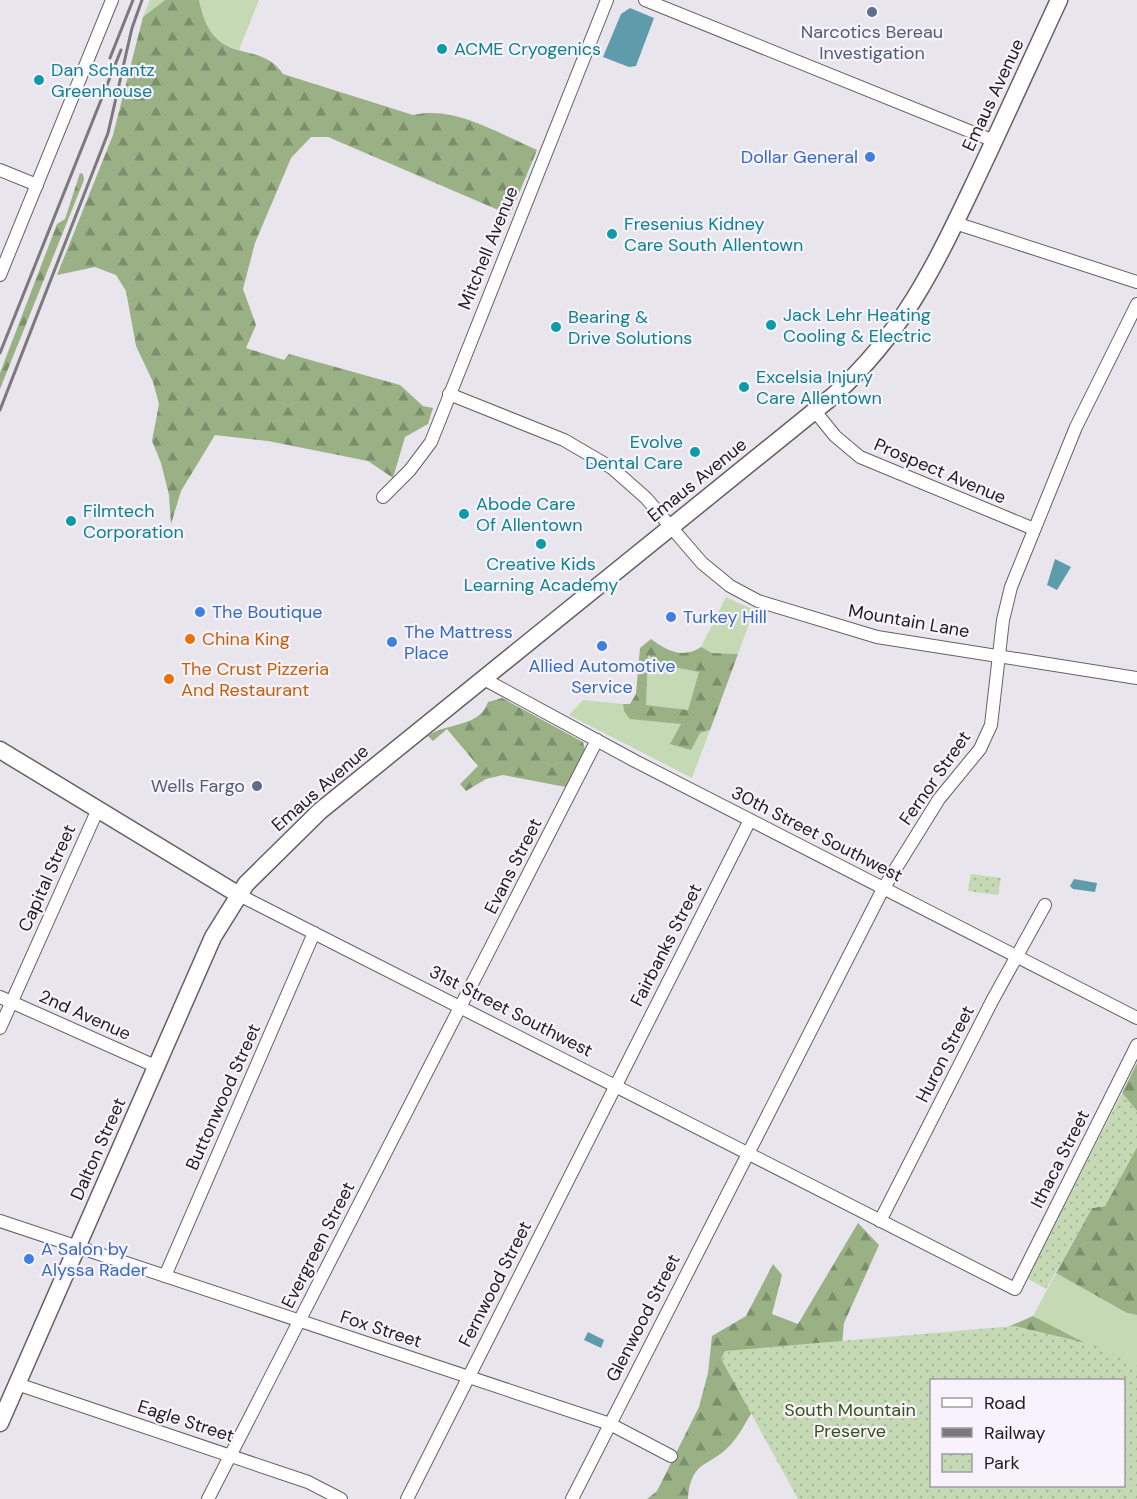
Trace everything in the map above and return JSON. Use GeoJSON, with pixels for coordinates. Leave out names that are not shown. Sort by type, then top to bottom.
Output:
{"type":"FeatureCollection","features":[{"type":"Feature","properties":{"kind":"main road","name":"Emaus Avenue"},"geometry":{"type":"LineString","coordinates":[[238,895],[267,861],[320,811],[853,378],[898,326],[955,223],[1059,0]]}},
{"type":"Feature","properties":{"kind":"main road","name":"31st Street Southwest"},"geometry":{"type":"LineString","coordinates":[[0,750],[238,895]]}},
{"type":"Feature","properties":{"kind":"main road","name":"Dalton Street"},"geometry":{"type":"LineString","coordinates":[[0,1424],[213,937],[238,895]]}},
{"type":"Feature","properties":{"kind":"street"},"geometry":{"type":"LineString","coordinates":[[0,275],[112,0]]}},
{"type":"Feature","properties":{"kind":"street","name":"Mitchell Avenue"},"geometry":{"type":"LineString","coordinates":[[383,497],[410,470],[431,442],[607,0]]}},
{"type":"Feature","properties":{"kind":"street"},"geometry":{"type":"LineString","coordinates":[[645,0],[994,141]]}},
{"type":"Feature","properties":{"kind":"street"},"geometry":{"type":"LineString","coordinates":[[0,170],[37,185]]}},
{"type":"Feature","properties":{"kind":"street"},"geometry":{"type":"LineString","coordinates":[[955,223],[1137,282]]}},
{"type":"Feature","properties":{"kind":"street","name":"Fernor Street"},"geometry":{"type":"LineString","coordinates":[[747,1153],[883,889],[939,799],[980,749],[994,712],[998,655],[1005,606],[1076,427],[1137,304]]}},
{"type":"Feature","properties":{"kind":"street","name":"Mountain Lane"},"geometry":{"type":"LineString","coordinates":[[449,394],[541,430],[589,453],[633,486],[713,574],[758,601],[877,638],[1137,678]]}},
{"type":"Feature","properties":{"kind":"street","name":"Prospect Avenue"},"geometry":{"type":"LineString","coordinates":[[814,410],[835,436],[860,457],[1034,529]]}},
{"type":"Feature","properties":{"kind":"street","name":"30th Street Southwest"},"geometry":{"type":"LineString","coordinates":[[482,678],[750,820],[1137,1018]]}},
{"type":"Feature","properties":{"kind":"street","name":"Evans Street"},"geometry":{"type":"LineString","coordinates":[[460,1007],[597,740]]}},
{"type":"Feature","properties":{"kind":"street","name":"Capital Street"},"geometry":{"type":"LineString","coordinates":[[0,1028],[6,1000],[98,809]]}},
{"type":"Feature","properties":{"kind":"street","name":"Fairbanks Street"},"geometry":{"type":"LineString","coordinates":[[615,1086],[750,820]]}},
{"type":"Feature","properties":{"kind":"street","name":"31st Street Southwest"},"geometry":{"type":"LineString","coordinates":[[238,895],[1015,1289]]}},
{"type":"Feature","properties":{"kind":"street","name":"Huron Street"},"geometry":{"type":"LineString","coordinates":[[880,1221],[1045,905]]}},
{"type":"Feature","properties":{"kind":"street","name":"Buttonwood Street"},"geometry":{"type":"LineString","coordinates":[[165,1276],[314,933]]}},
{"type":"Feature","properties":{"kind":"street","name":"2nd Avenue"},"geometry":{"type":"LineString","coordinates":[[6,1000],[155,1066]]}},
{"type":"Feature","properties":{"kind":"street","name":"Evergreen Street"},"geometry":{"type":"LineString","coordinates":[[208,1499],[460,1007]]}},
{"type":"Feature","properties":{"kind":"street","name":"Ithaca Street"},"geometry":{"type":"LineString","coordinates":[[1015,1289],[1137,1045]]}},
{"type":"Feature","properties":{"kind":"street","name":"Fernwood Street"},"geometry":{"type":"LineString","coordinates":[[407,1499],[615,1086]]}},
{"type":"Feature","properties":{"kind":"street","name":"Glenwood Street"},"geometry":{"type":"LineString","coordinates":[[572,1499],[747,1153]]}},
{"type":"Feature","properties":{"kind":"street","name":"Fox Street"},"geometry":{"type":"LineString","coordinates":[[0,1221],[610,1424],[671,1456]]}},
{"type":"Feature","properties":{"kind":"street","name":"Eagle Street"},"geometry":{"type":"LineString","coordinates":[[17,1384],[308,1482],[341,1499]]}},
{"type":"Feature","properties":{"kind":"green space"},"geometry":{"type":"Polygon","coordinates":[[[150,0],[165,0],[143,17],[150,0]]]}},
{"type":"Feature","properties":{"kind":"green space"},"geometry":{"type":"Polygon","coordinates":[[[165,0],[199,0],[206,22],[215,36],[225,45],[262,57],[273,63],[283,74],[413,115],[429,113],[461,117],[537,150],[510,215],[328,137],[311,137],[291,158],[255,243],[243,289],[256,325],[246,348],[284,360],[289,354],[400,385],[423,406],[433,408],[428,424],[405,437],[393,478],[368,461],[268,441],[215,435],[181,491],[171,524],[169,495],[161,463],[152,441],[159,404],[153,382],[136,346],[126,291],[116,275],[95,267],[57,275],[113,135],[143,17],[165,0]]]}},
{"type":"Feature","properties":{"kind":"green space"},"geometry":{"type":"Polygon","coordinates":[[[199,0],[259,0],[239,50],[222,43],[211,32],[199,0]]]}},
{"type":"Feature","properties":{"kind":"green space"},"geometry":{"type":"Polygon","coordinates":[[[80,173],[83,174],[84,180],[0,389],[0,373],[57,224],[65,219],[80,173]]]}},
{"type":"Feature","properties":{"kind":"green space"},"geometry":{"type":"Polygon","coordinates":[[[726,597],[754,610],[738,654],[712,653],[701,647],[726,597]]]}},
{"type":"Feature","properties":{"kind":"green space"},"geometry":{"type":"Polygon","coordinates":[[[651,639],[675,652],[694,651],[701,647],[712,653],[738,654],[710,730],[700,733],[691,750],[670,744],[681,724],[630,719],[624,711],[623,704],[630,704],[636,694],[640,648],[651,639]],[[648,655],[646,705],[688,710],[699,672],[667,666],[648,655]]]}},
{"type":"Feature","properties":{"kind":"green space"},"geometry":{"type":"Polygon","coordinates":[[[648,654],[667,666],[699,672],[688,710],[646,705],[648,654]]]}},
{"type":"Feature","properties":{"kind":"green space"},"geometry":{"type":"Polygon","coordinates":[[[502,698],[583,742],[585,750],[566,787],[503,775],[486,779],[466,791],[460,784],[478,766],[447,729],[433,741],[428,736],[478,716],[488,702],[502,698]]]}},
{"type":"Feature","properties":{"kind":"green space"},"geometry":{"type":"Polygon","coordinates":[[[583,700],[623,704],[624,711],[630,718],[682,724],[700,733],[710,730],[692,778],[569,715],[583,700]]]}},
{"type":"Feature","properties":{"kind":"green space"},"geometry":{"type":"Polygon","coordinates":[[[971,874],[1001,878],[998,895],[968,891],[971,874]]]}},
{"type":"Feature","properties":{"kind":"green space"},"geometry":{"type":"Polygon","coordinates":[[[1137,1063],[1137,1111],[1122,1093],[1137,1063]]]}},
{"type":"Feature","properties":{"kind":"green space"},"geometry":{"type":"Polygon","coordinates":[[[1122,1093],[1137,1111],[1137,1147],[1105,1206],[1092,1208],[1046,1289],[1027,1278],[1122,1093]]]}},
{"type":"Feature","properties":{"kind":"green space"},"geometry":{"type":"Polygon","coordinates":[[[1137,1147],[1137,1315],[1127,1313],[1056,1273],[1092,1208],[1105,1206],[1137,1147]]]}},
{"type":"Feature","properties":{"kind":"green space","name":"South Mountain Preserve"},"geometry":{"type":"Polygon","coordinates":[[[858,1223],[879,1245],[844,1323],[842,1345],[985,1337],[1033,1316],[1137,1370],[1137,1499],[843,1499],[755,1408],[732,1443],[717,1457],[703,1465],[693,1476],[688,1499],[647,1499],[657,1491],[699,1407],[708,1373],[712,1336],[746,1316],[773,1264],[782,1275],[772,1314],[798,1324],[858,1223]]]}},
{"type":"Feature","properties":{"kind":"green space"},"geometry":{"type":"Polygon","coordinates":[[[1056,1273],[1127,1313],[1137,1315],[1137,1370],[1033,1316],[1056,1273]]]}},
{"type":"Feature","properties":{"kind":"green space","name":"South Mountain Preserve"},"geometry":{"type":"Polygon","coordinates":[[[1015,1326],[1095,1345],[1137,1366],[1137,1499],[798,1499],[721,1359],[725,1351],[1015,1326]]]}},
{"type":"Feature","properties":{"kind":"water"},"geometry":{"type":"Polygon","coordinates":[[[630,8],[654,18],[636,66],[629,67],[603,57],[621,14],[630,8]]]}},
{"type":"Feature","properties":{"kind":"water"},"geometry":{"type":"Polygon","coordinates":[[[1055,559],[1071,567],[1057,590],[1047,585],[1055,559]]]}},
{"type":"Feature","properties":{"kind":"water"},"geometry":{"type":"Polygon","coordinates":[[[1074,879],[1097,883],[1095,892],[1073,889],[1070,886],[1074,879]]]}},
{"type":"Feature","properties":{"kind":"water"},"geometry":{"type":"Polygon","coordinates":[[[588,1332],[604,1340],[601,1348],[584,1340],[588,1332]]]}},
{"type":"Feature","properties":{"kind":"railway"},"geometry":{"type":"LineString","coordinates":[[110,58],[133,0]]}},
{"type":"Feature","properties":{"kind":"railway"},"geometry":{"type":"LineString","coordinates":[[0,410],[108,133],[132,28],[142,0]]}},
{"type":"Feature","properties":{"kind":"railway"},"geometry":{"type":"LineString","coordinates":[[0,353],[121,50]]}},
{"type":"Feature","properties":{"kind":"place","name":"Narcotics Bereau Investigation"},"geometry":{"type":"Point","coordinates":[872,12]}},
{"type":"Feature","properties":{"kind":"place","name":"ACME Cryogenics"},"geometry":{"type":"Point","coordinates":[442,49]}},
{"type":"Feature","properties":{"kind":"place","name":"Dan Schantz Greenhouse"},"geometry":{"type":"Point","coordinates":[39,80]}},
{"type":"Feature","properties":{"kind":"place","name":"Dollar General"},"geometry":{"type":"Point","coordinates":[870,157]}},
{"type":"Feature","properties":{"kind":"place","name":"Fresenius Kidney Care South Allentown"},"geometry":{"type":"Point","coordinates":[612,234]}},
{"type":"Feature","properties":{"kind":"place","name":"Jack Lehr Heating Cooling & Electric"},"geometry":{"type":"Point","coordinates":[771,325]}},
{"type":"Feature","properties":{"kind":"place","name":"Bearing & Drive Solutions"},"geometry":{"type":"Point","coordinates":[556,327]}},
{"type":"Feature","properties":{"kind":"place","name":"Excelsia Injury Care Allentown"},"geometry":{"type":"Point","coordinates":[744,387]}},
{"type":"Feature","properties":{"kind":"place","name":"Evolve Dental Care"},"geometry":{"type":"Point","coordinates":[695,452]}},
{"type":"Feature","properties":{"kind":"place","name":"Abode Care Of Allentown"},"geometry":{"type":"Point","coordinates":[464,514]}},
{"type":"Feature","properties":{"kind":"place","name":"Filmtech Corporation"},"geometry":{"type":"Point","coordinates":[71,521]}},
{"type":"Feature","properties":{"kind":"place","name":"Creative Kids Learning Academy"},"geometry":{"type":"Point","coordinates":[541,544]}},
{"type":"Feature","properties":{"kind":"place","name":"The Boutique"},"geometry":{"type":"Point","coordinates":[200,612]}},
{"type":"Feature","properties":{"kind":"place","name":"Turkey Hill"},"geometry":{"type":"Point","coordinates":[671,617]}},
{"type":"Feature","properties":{"kind":"place","name":"China King"},"geometry":{"type":"Point","coordinates":[190,639]}},
{"type":"Feature","properties":{"kind":"place","name":"The Mattress Place"},"geometry":{"type":"Point","coordinates":[392,642]}},
{"type":"Feature","properties":{"kind":"place","name":"Allied Automotive Service"},"geometry":{"type":"Point","coordinates":[602,646]}},
{"type":"Feature","properties":{"kind":"place","name":"The Crust Pizzeria And Restaurant"},"geometry":{"type":"Point","coordinates":[169,679]}},
{"type":"Feature","properties":{"kind":"place","name":"Wells Fargo"},"geometry":{"type":"Point","coordinates":[257,786]}},
{"type":"Feature","properties":{"kind":"place","name":"A Salon by Alyssa Rader"},"geometry":{"type":"Point","coordinates":[29,1259]}}]}
